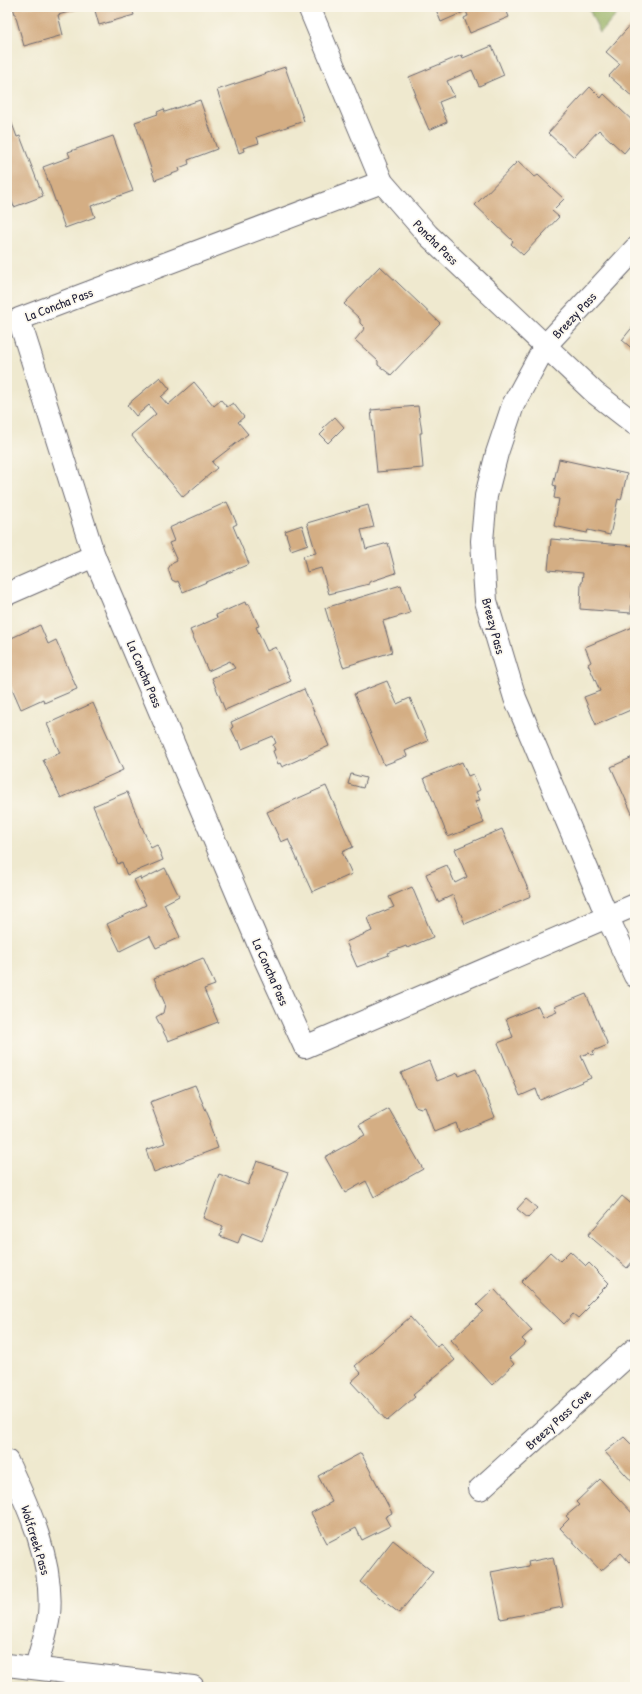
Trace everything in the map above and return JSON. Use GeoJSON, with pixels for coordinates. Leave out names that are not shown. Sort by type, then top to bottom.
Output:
{"type":"FeatureCollection","features":[{"type":"Feature","properties":{"kind":"street","name":"Poncha Pass"},"geometry":{"type":"LineString","coordinates":[[309,7],[382,182],[428,235],[595,393],[635,424]]}},
{"type":"Feature","properties":{"kind":"street","name":"La Concha Pass"},"geometry":{"type":"LineString","coordinates":[[382,182],[19,319],[94,556],[264,956],[305,1047],[606,916],[635,905]]}},
{"type":"Feature","properties":{"kind":"street","name":"Breezy Pass"},"geometry":{"type":"LineString","coordinates":[[635,249],[545,346],[513,405],[497,453],[486,496],[482,541],[486,601],[515,698],[606,916],[635,976]]}},
{"type":"Feature","properties":{"kind":"street"},"geometry":{"type":"LineString","coordinates":[[7,594],[94,556]]}},
{"type":"Feature","properties":{"kind":"street","name":"Breezy Pass Cove"},"geometry":{"type":"LineString","coordinates":[[480,1489],[635,1349]]}},
{"type":"Feature","properties":{"kind":"street","name":"Wolfcreek Pass"},"geometry":{"type":"LineString","coordinates":[[7,1461],[30,1516],[41,1549],[49,1586],[49,1616],[36,1668]]}},
{"type":"Feature","properties":{"kind":"street"},"geometry":{"type":"LineString","coordinates":[[7,1665],[193,1687]]}},
{"type":"Feature","properties":{"kind":"green space"},"geometry":{"type":"Polygon","coordinates":[[[588,7],[624,7],[600,33],[588,7]]]}},
{"type":"Feature","properties":{"kind":"building"},"geometry":{"type":"Polygon","coordinates":[[[13,7],[87,7],[58,15],[63,35],[24,46],[13,7]]]}},
{"type":"Feature","properties":{"kind":"building"},"geometry":{"type":"Polygon","coordinates":[[[94,7],[131,7],[134,15],[99,25],[94,7]]]}},
{"type":"Feature","properties":{"kind":"building"},"geometry":{"type":"Polygon","coordinates":[[[435,7],[505,7],[509,17],[470,33],[464,18],[468,16],[466,11],[441,22],[435,7]]]}},
{"type":"Feature","properties":{"kind":"building"},"geometry":{"type":"Polygon","coordinates":[[[635,20],[635,99],[609,76],[620,64],[606,52],[635,20]]]}},
{"type":"Feature","properties":{"kind":"building"},"geometry":{"type":"Polygon","coordinates":[[[492,46],[504,75],[479,86],[472,70],[447,81],[454,96],[439,102],[447,122],[429,130],[414,95],[416,95],[409,77],[462,55],[463,58],[492,46]]]}},
{"type":"Feature","properties":{"kind":"building"},"geometry":{"type":"Polygon","coordinates":[[[285,67],[304,121],[257,137],[259,143],[243,148],[244,151],[239,153],[217,90],[285,67]]]}},
{"type":"Feature","properties":{"kind":"building"},"geometry":{"type":"Polygon","coordinates":[[[590,87],[601,98],[604,94],[635,123],[635,140],[624,153],[599,130],[574,157],[548,133],[590,87]]]}},
{"type":"Feature","properties":{"kind":"building"},"geometry":{"type":"Polygon","coordinates":[[[200,100],[217,149],[188,160],[189,164],[179,168],[180,171],[155,180],[135,122],[158,114],[157,112],[164,109],[165,112],[200,100]]]}},
{"type":"Feature","properties":{"kind":"building"},"geometry":{"type":"Polygon","coordinates":[[[11,121],[17,137],[20,136],[43,196],[14,207],[7,188],[7,122],[11,121]]]}},
{"type":"Feature","properties":{"kind":"building"},"geometry":{"type":"Polygon","coordinates":[[[113,136],[133,191],[91,206],[95,217],[65,228],[43,167],[70,157],[68,152],[113,136]]]}},
{"type":"Feature","properties":{"kind":"building"},"geometry":{"type":"Polygon","coordinates":[[[518,161],[535,177],[538,175],[564,199],[552,211],[559,217],[523,255],[511,244],[513,241],[475,205],[518,161]]]}},
{"type":"Feature","properties":{"kind":"building"},"geometry":{"type":"Polygon","coordinates":[[[380,266],[440,323],[391,375],[378,365],[378,361],[355,340],[365,328],[360,323],[360,319],[344,304],[380,266]]]}},
{"type":"Feature","properties":{"kind":"building"},"geometry":{"type":"Polygon","coordinates":[[[635,324],[635,351],[622,340],[635,324]]]}},
{"type":"Feature","properties":{"kind":"building"},"geometry":{"type":"Polygon","coordinates":[[[160,377],[170,389],[161,397],[168,405],[194,382],[214,406],[221,400],[227,407],[233,403],[244,417],[238,422],[248,434],[212,462],[217,468],[183,497],[131,435],[156,414],[149,405],[136,416],[127,405],[160,377]]]}},
{"type":"Feature","properties":{"kind":"building"},"geometry":{"type":"Polygon","coordinates":[[[418,406],[422,433],[420,433],[423,468],[377,472],[371,410],[418,406]]]}},
{"type":"Feature","properties":{"kind":"building"},"geometry":{"type":"Polygon","coordinates":[[[335,417],[344,427],[328,443],[320,435],[325,430],[323,428],[335,417]]]}},
{"type":"Feature","properties":{"kind":"building"},"geometry":{"type":"Polygon","coordinates":[[[559,459],[627,474],[621,500],[618,499],[610,535],[588,530],[587,533],[554,526],[559,499],[554,498],[556,486],[553,485],[559,459]]]}},
{"type":"Feature","properties":{"kind":"building"},"geometry":{"type":"Polygon","coordinates":[[[227,502],[237,524],[233,526],[249,564],[183,592],[178,581],[176,582],[172,580],[168,569],[171,564],[177,561],[169,543],[174,541],[169,528],[227,502]]]}},
{"type":"Feature","properties":{"kind":"building"},"geometry":{"type":"Polygon","coordinates":[[[368,505],[374,527],[361,530],[366,549],[388,543],[396,573],[369,582],[369,584],[329,594],[321,568],[307,572],[303,556],[316,553],[307,523],[368,505]]]}},
{"type":"Feature","properties":{"kind":"building"},"geometry":{"type":"Polygon","coordinates":[[[302,525],[308,544],[291,550],[285,531],[302,525]]]}},
{"type":"Feature","properties":{"kind":"building"},"geometry":{"type":"Polygon","coordinates":[[[551,539],[635,546],[631,613],[580,609],[583,573],[548,570],[551,539]]]}},
{"type":"Feature","properties":{"kind":"building"},"geometry":{"type":"Polygon","coordinates":[[[401,585],[410,613],[383,621],[392,652],[343,667],[325,608],[401,585]]]}},
{"type":"Feature","properties":{"kind":"building"},"geometry":{"type":"Polygon","coordinates":[[[245,602],[246,605],[249,604],[259,626],[256,627],[267,651],[276,647],[291,681],[225,710],[212,678],[235,668],[230,661],[208,671],[190,630],[217,618],[216,615],[245,602]]]}},
{"type":"Feature","properties":{"kind":"building"},"geometry":{"type":"Polygon","coordinates":[[[40,625],[48,644],[56,640],[77,689],[44,703],[43,699],[21,709],[7,677],[7,671],[11,669],[7,660],[7,640],[40,625]]]}},
{"type":"Feature","properties":{"kind":"building"},"geometry":{"type":"Polygon","coordinates":[[[633,627],[635,632],[635,708],[596,725],[584,697],[600,691],[588,664],[591,662],[585,647],[633,627]]]}},
{"type":"Feature","properties":{"kind":"building"},"geometry":{"type":"Polygon","coordinates":[[[387,681],[397,704],[410,698],[428,741],[405,751],[407,756],[384,765],[354,694],[387,681]]]}},
{"type":"Feature","properties":{"kind":"building"},"geometry":{"type":"Polygon","coordinates":[[[304,689],[329,746],[282,767],[280,763],[278,764],[273,751],[275,750],[273,745],[276,743],[273,736],[242,749],[231,728],[233,727],[231,722],[304,689]]]}},
{"type":"Feature","properties":{"kind":"building"},"geometry":{"type":"Polygon","coordinates":[[[93,703],[123,770],[61,798],[43,760],[60,753],[47,724],[93,703]]]}},
{"type":"Feature","properties":{"kind":"building"},"geometry":{"type":"Polygon","coordinates":[[[635,756],[635,820],[611,767],[635,756]]]}},
{"type":"Feature","properties":{"kind":"building"},"geometry":{"type":"Polygon","coordinates":[[[462,762],[468,776],[473,774],[480,790],[476,792],[480,800],[475,801],[484,823],[448,837],[424,778],[462,762]]]}},
{"type":"Feature","properties":{"kind":"building"},"geometry":{"type":"Polygon","coordinates":[[[351,774],[366,778],[363,788],[348,784],[351,774]]]}},
{"type":"Feature","properties":{"kind":"building"},"geometry":{"type":"Polygon","coordinates":[[[326,786],[353,847],[342,852],[352,874],[312,892],[288,839],[281,842],[267,812],[326,786]]]}},
{"type":"Feature","properties":{"kind":"building"},"geometry":{"type":"Polygon","coordinates":[[[127,792],[151,848],[157,845],[163,860],[127,875],[122,862],[118,864],[93,806],[127,792]]]}},
{"type":"Feature","properties":{"kind":"building"},"geometry":{"type":"Polygon","coordinates":[[[502,829],[531,896],[465,924],[453,895],[438,902],[426,874],[447,865],[455,883],[467,877],[455,849],[502,829]]]}},
{"type":"Feature","properties":{"kind":"building"},"geometry":{"type":"Polygon","coordinates":[[[165,868],[179,896],[164,904],[180,937],[156,948],[150,936],[120,951],[107,924],[146,905],[134,880],[140,877],[141,880],[165,868]]]}},
{"type":"Feature","properties":{"kind":"building"},"geometry":{"type":"Polygon","coordinates":[[[412,887],[433,937],[407,948],[406,946],[388,953],[389,955],[357,967],[346,942],[372,931],[367,918],[394,907],[389,897],[412,887]]]}},
{"type":"Feature","properties":{"kind":"building"},"geometry":{"type":"Polygon","coordinates":[[[203,958],[215,985],[204,989],[218,1022],[168,1041],[156,1017],[163,1013],[165,1004],[154,978],[203,958]]]}},
{"type":"Feature","properties":{"kind":"building"},"geometry":{"type":"Polygon","coordinates":[[[586,994],[608,1045],[593,1051],[594,1054],[591,1055],[589,1053],[581,1056],[591,1078],[540,1100],[536,1089],[520,1096],[498,1043],[513,1037],[506,1019],[538,1006],[543,1017],[557,1011],[554,1007],[586,994]]]}},
{"type":"Feature","properties":{"kind":"building"},"geometry":{"type":"Polygon","coordinates":[[[429,1061],[437,1081],[458,1073],[459,1076],[476,1069],[495,1117],[459,1132],[456,1123],[434,1132],[425,1107],[421,1108],[415,1106],[401,1073],[429,1061]]]}},
{"type":"Feature","properties":{"kind":"building"},"geometry":{"type":"Polygon","coordinates":[[[195,1085],[211,1122],[209,1123],[218,1148],[154,1172],[146,1150],[165,1143],[150,1102],[195,1085]]]}},
{"type":"Feature","properties":{"kind":"building"},"geometry":{"type":"Polygon","coordinates":[[[389,1109],[423,1169],[374,1197],[366,1181],[345,1193],[325,1157],[365,1135],[359,1125],[389,1109]]]}},
{"type":"Feature","properties":{"kind":"building"},"geometry":{"type":"Polygon","coordinates":[[[257,1161],[288,1172],[262,1241],[242,1233],[238,1243],[220,1236],[223,1226],[203,1218],[219,1174],[248,1185],[257,1161]]]}},
{"type":"Feature","properties":{"kind":"building"},"geometry":{"type":"Polygon","coordinates":[[[622,1196],[635,1207],[635,1262],[633,1261],[627,1268],[588,1235],[622,1196]]]}},
{"type":"Feature","properties":{"kind":"building"},"geometry":{"type":"Polygon","coordinates":[[[526,1199],[537,1208],[528,1218],[517,1209],[526,1199]]]}},
{"type":"Feature","properties":{"kind":"building"},"geometry":{"type":"Polygon","coordinates":[[[570,1251],[586,1266],[589,1263],[609,1283],[587,1305],[589,1307],[578,1318],[573,1314],[564,1324],[521,1282],[550,1252],[560,1261],[570,1251]]]}},
{"type":"Feature","properties":{"kind":"building"},"geometry":{"type":"Polygon","coordinates":[[[494,1289],[532,1330],[522,1339],[526,1343],[509,1358],[514,1364],[492,1385],[451,1340],[483,1311],[477,1305],[494,1289]]]}},
{"type":"Feature","properties":{"kind":"building"},"geometry":{"type":"Polygon","coordinates":[[[410,1317],[437,1347],[440,1343],[455,1360],[413,1395],[415,1397],[387,1421],[351,1382],[361,1373],[355,1366],[410,1317]]]}},
{"type":"Feature","properties":{"kind":"building"},"geometry":{"type":"Polygon","coordinates":[[[624,1437],[632,1445],[635,1442],[635,1485],[605,1452],[624,1437]]]}},
{"type":"Feature","properties":{"kind":"building"},"geometry":{"type":"Polygon","coordinates":[[[361,1453],[392,1513],[385,1517],[390,1526],[362,1540],[356,1528],[327,1543],[311,1513],[332,1502],[318,1476],[361,1453]]]}},
{"type":"Feature","properties":{"kind":"building"},"geometry":{"type":"Polygon","coordinates":[[[600,1479],[635,1516],[635,1556],[629,1562],[621,1553],[601,1571],[560,1528],[569,1519],[566,1516],[579,1505],[576,1502],[600,1479]]]}},
{"type":"Feature","properties":{"kind":"building"},"geometry":{"type":"Polygon","coordinates":[[[393,1540],[433,1572],[399,1613],[360,1582],[393,1540]]]}},
{"type":"Feature","properties":{"kind":"building"},"geometry":{"type":"Polygon","coordinates":[[[553,1557],[563,1607],[501,1619],[491,1572],[529,1566],[528,1562],[553,1557]]]}}]}
